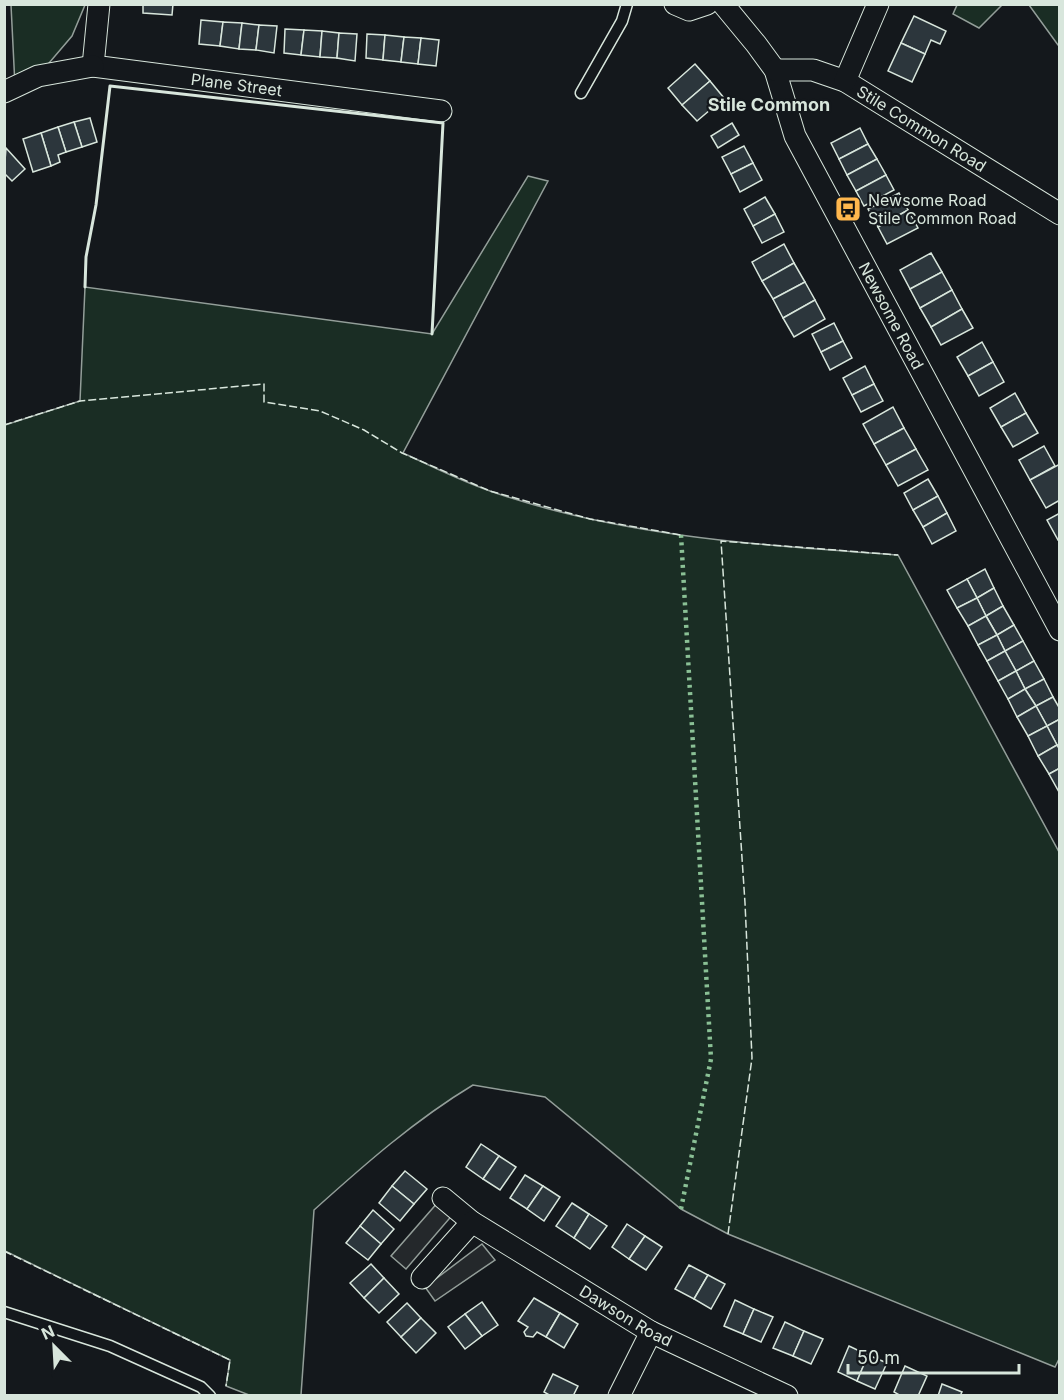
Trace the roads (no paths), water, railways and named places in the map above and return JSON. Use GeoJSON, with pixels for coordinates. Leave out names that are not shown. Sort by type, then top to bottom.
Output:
{"type":"FeatureCollection","features":[{"type":"Feature","properties":{"kind":"street"},"geometry":{"type":"LineString","coordinates":[[93,66],[99,4]]}},
{"type":"Feature","properties":{"kind":"street"},"geometry":{"type":"LineString","coordinates":[[675,4],[689,10],[707,4]]}},
{"type":"Feature","properties":{"kind":"street","name":"Newsome Road"},"geometry":{"type":"LineString","coordinates":[[723,4],[775,70],[795,136],[1059,630]]}},
{"type":"Feature","properties":{"kind":"street"},"geometry":{"type":"LineString","coordinates":[[845,81],[878,4]]}},
{"type":"Feature","properties":{"kind":"street","name":"Plane Street"},"geometry":{"type":"LineString","coordinates":[[4,93],[38,76],[93,66],[441,111]]}},
{"type":"Feature","properties":{"kind":"street","name":"Stile Common Road"},"geometry":{"type":"LineString","coordinates":[[775,70],[813,70],[845,81],[1059,214]]}},
{"type":"Feature","properties":{"kind":"street","name":"Dawson Road"},"geometry":{"type":"LineString","coordinates":[[444,1198],[472,1222],[651,1332],[787,1395]]}},
{"type":"Feature","properties":{"kind":"street"},"geometry":{"type":"LineString","coordinates":[[422,1278],[472,1222]]}},
{"type":"Feature","properties":{"kind":"street"},"geometry":{"type":"LineString","coordinates":[[619,1395],[651,1332]]}},
{"type":"Feature","properties":{"kind":"lane"},"geometry":{"type":"LineString","coordinates":[[581,93],[622,21],[627,4]]}},
{"type":"Feature","properties":{"kind":"lane"},"geometry":{"type":"LineString","coordinates":[[4,1312],[110,1346],[201,1387],[210,1395]]}},
{"type":"Feature","properties":{"kind":"place","name":"Newsome Road Stile Common Road"},"geometry":{"type":"Point","coordinates":[848,209]}},
{"type":"Feature","properties":{"kind":"district","name":"Stile Common"},"geometry":{"type":"Point","coordinates":[769,104]}}]}
